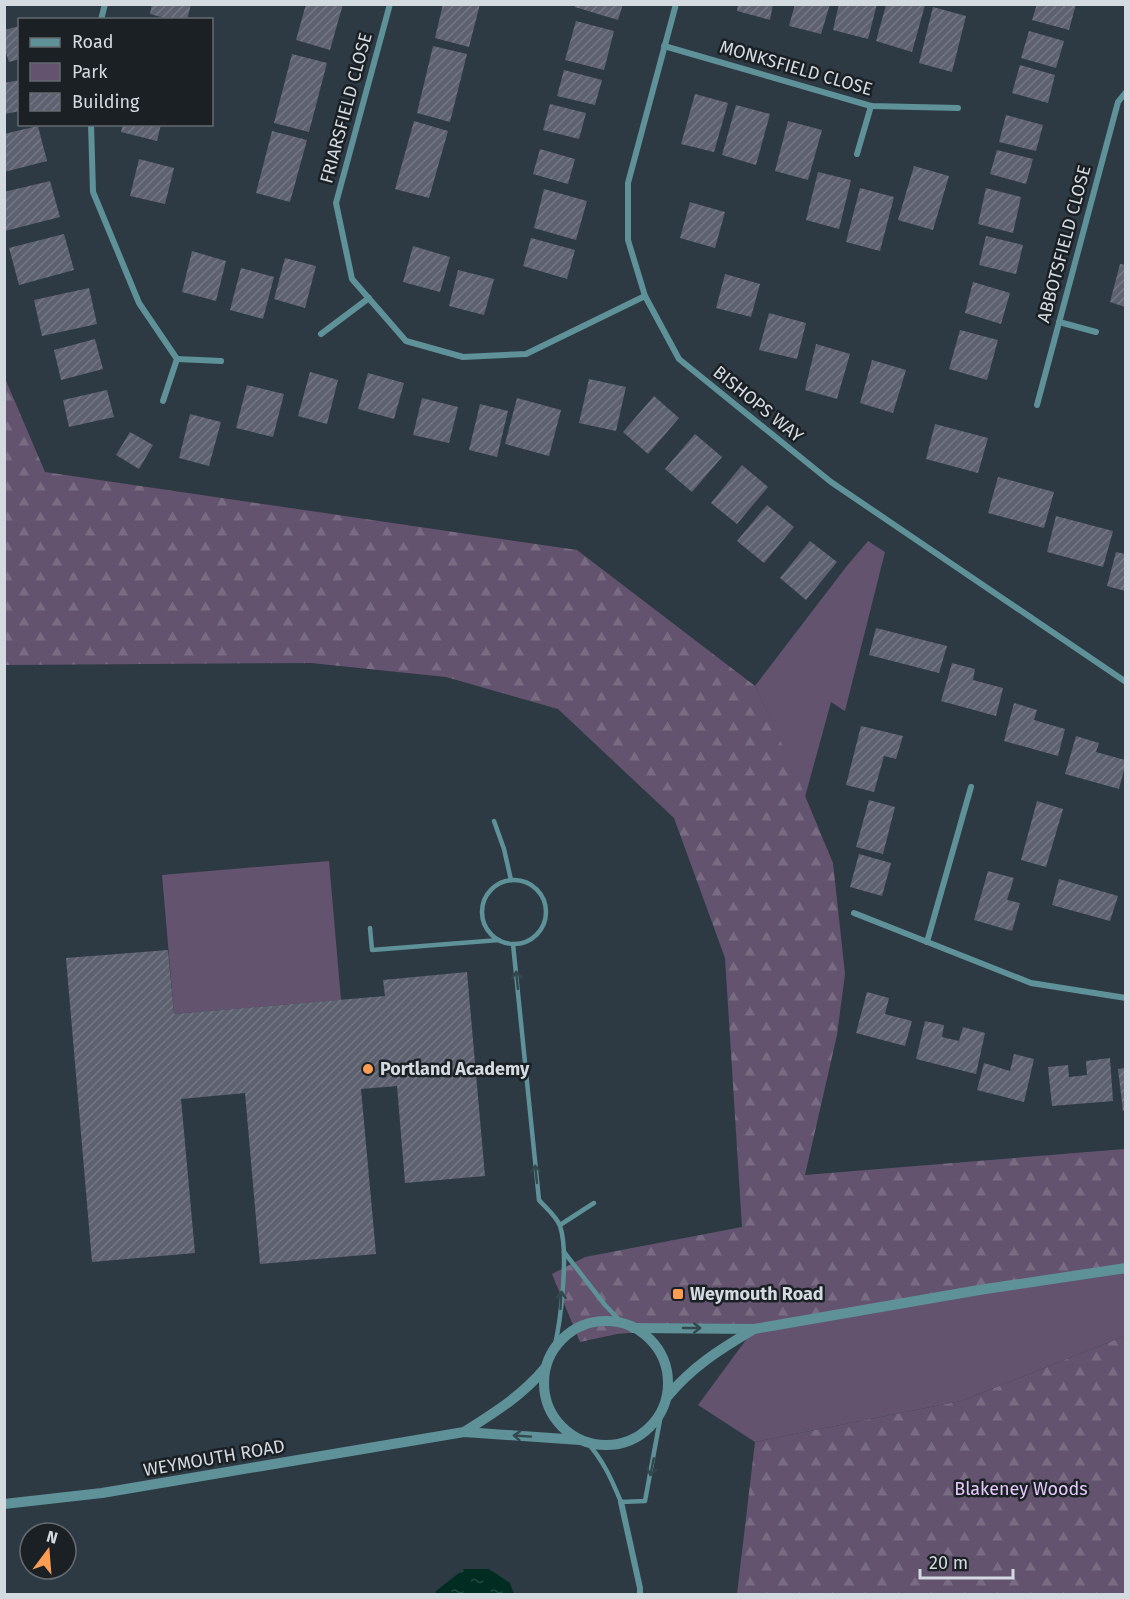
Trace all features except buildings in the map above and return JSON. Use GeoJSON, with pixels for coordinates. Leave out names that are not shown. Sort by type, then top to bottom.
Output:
{"type":"FeatureCollection","features":[{"type":"Feature","properties":{"kind":"street","name":"FRIARSFIELD CLOSE"},"geometry":{"type":"LineString","coordinates":[[390,4],[336,202],[352,279],[406,340],[463,357],[526,354],[645,296]]}},
{"type":"Feature","properties":{"kind":"street","name":"BISHOPS WAY"},"geometry":{"type":"LineString","coordinates":[[676,4],[628,183],[628,240],[645,296],[680,359],[831,482],[1125,682]]}},
{"type":"Feature","properties":{"kind":"street","name":"MONKSFIELD CLOSE"},"geometry":{"type":"LineString","coordinates":[[664,46],[871,106],[958,108]]}},
{"type":"Feature","properties":{"kind":"street","name":"ABBOTSFIELD CLOSE"},"geometry":{"type":"LineString","coordinates":[[1037,405],[1118,102],[1125,92]]}},
{"type":"Feature","properties":{"kind":"street"},"geometry":{"type":"LineString","coordinates":[[857,154],[871,106]]}},
{"type":"Feature","properties":{"kind":"street"},"geometry":{"type":"LineString","coordinates":[[91,126],[93,192],[139,303],[177,359]]}},
{"type":"Feature","properties":{"kind":"street"},"geometry":{"type":"LineString","coordinates":[[321,334],[369,298]]}},
{"type":"Feature","properties":{"kind":"street"},"geometry":{"type":"LineString","coordinates":[[1059,322],[1096,332]]}},
{"type":"Feature","properties":{"kind":"street"},"geometry":{"type":"LineString","coordinates":[[177,359],[221,361]]}},
{"type":"Feature","properties":{"kind":"street"},"geometry":{"type":"LineString","coordinates":[[162,401],[177,359]]}},
{"type":"Feature","properties":{"kind":"street"},"geometry":{"type":"LineString","coordinates":[[927,942],[971,787]]}},
{"type":"Feature","properties":{"kind":"street"},"geometry":{"type":"LineString","coordinates":[[854,913],[1031,983],[1125,998]]}},
{"type":"Feature","properties":{"kind":"street"},"geometry":{"type":"LineString","coordinates":[[754,1329],[698,1365],[667,1397],[653,1424],[639,1436],[622,1443],[604,1445],[584,1441],[566,1430],[554,1417],[547,1401],[544,1384],[546,1367],[554,1349],[578,1328],[592,1323],[608,1321],[628,1326],[754,1329],[979,1290],[1125,1268]]}},
{"type":"Feature","properties":{"kind":"street"},"geometry":{"type":"LineString","coordinates":[[628,1326],[650,1340],[662,1357],[668,1377],[667,1397]]}},
{"type":"Feature","properties":{"kind":"street","name":"WEYMOUTH ROAD"},"geometry":{"type":"LineString","coordinates":[[464,1432],[514,1399],[535,1381],[546,1367]]}},
{"type":"Feature","properties":{"kind":"street","name":"WEYMOUTH ROAD"},"geometry":{"type":"LineString","coordinates":[[4,1504],[102,1493],[464,1432],[584,1441]]}},
{"type":"Feature","properties":{"kind":"street"},"geometry":{"type":"LineString","coordinates":[[621,1502],[640,1594]]}},
{"type":"Feature","properties":{"kind":"lane"},"geometry":{"type":"LineString","coordinates":[[494,821],[504,849],[511,880]]}},
{"type":"Feature","properties":{"kind":"lane"},"geometry":{"type":"LineString","coordinates":[[370,928],[372,950],[498,940],[513,944],[524,943],[538,933],[543,926],[546,912],[543,897],[530,884],[521,880],[511,880],[502,882],[488,893],[482,913],[484,923],[498,940]]}},
{"type":"Feature","properties":{"kind":"lane"},"geometry":{"type":"LineString","coordinates":[[513,944],[539,1200],[560,1225],[564,1251],[559,1327],[554,1349]]}},
{"type":"Feature","properties":{"kind":"lane"},"geometry":{"type":"LineString","coordinates":[[560,1225],[594,1203]]}},
{"type":"Feature","properties":{"kind":"lane"},"geometry":{"type":"LineString","coordinates":[[564,1251],[605,1305],[628,1326]]}},
{"type":"Feature","properties":{"kind":"lane"},"geometry":{"type":"LineString","coordinates":[[584,1441],[601,1459],[621,1502],[645,1501],[662,1409]]}},
{"type":"Feature","properties":{"kind":"green space"},"geometry":{"type":"Polygon","coordinates":[[[4,376],[45,472],[577,550],[755,686],[798,779],[833,863],[845,974],[837,1035],[805,1175],[1125,1149],[1125,1268],[754,1329],[710,1326],[617,1334],[580,1342],[552,1274],[585,1257],[742,1227],[725,958],[674,818],[558,709],[446,677],[311,663],[5,665],[4,376]]]}},
{"type":"Feature","properties":{"kind":"green space"},"geometry":{"type":"Polygon","coordinates":[[[868,541],[885,552],[845,711],[831,702],[805,797],[755,686],[868,541]]]}},
{"type":"Feature","properties":{"kind":"green space"},"geometry":{"type":"Polygon","coordinates":[[[329,861],[341,1000],[174,1014],[162,875],[329,861]]]}},
{"type":"Feature","properties":{"kind":"green space"},"geometry":{"type":"Polygon","coordinates":[[[1125,1268],[1125,1336],[961,1401],[755,1442],[698,1405],[754,1329],[1125,1268]]]}},
{"type":"Feature","properties":{"kind":"green space","name":"Blakeney Woods"},"geometry":{"type":"Polygon","coordinates":[[[1125,1336],[1125,1594],[737,1594],[755,1442],[961,1401],[1125,1336]]]}},
{"type":"Feature","properties":{"kind":"water"},"geometry":{"type":"Polygon","coordinates":[[[464,1569],[489,1569],[510,1583],[514,1594],[435,1594],[464,1569]]]}},
{"type":"Feature","properties":{"kind":"place","name":"Portland Academy"},"geometry":{"type":"Point","coordinates":[368,1069]}},
{"type":"Feature","properties":{"kind":"place","name":"Weymouth Road"},"geometry":{"type":"Point","coordinates":[678,1294]}}]}
